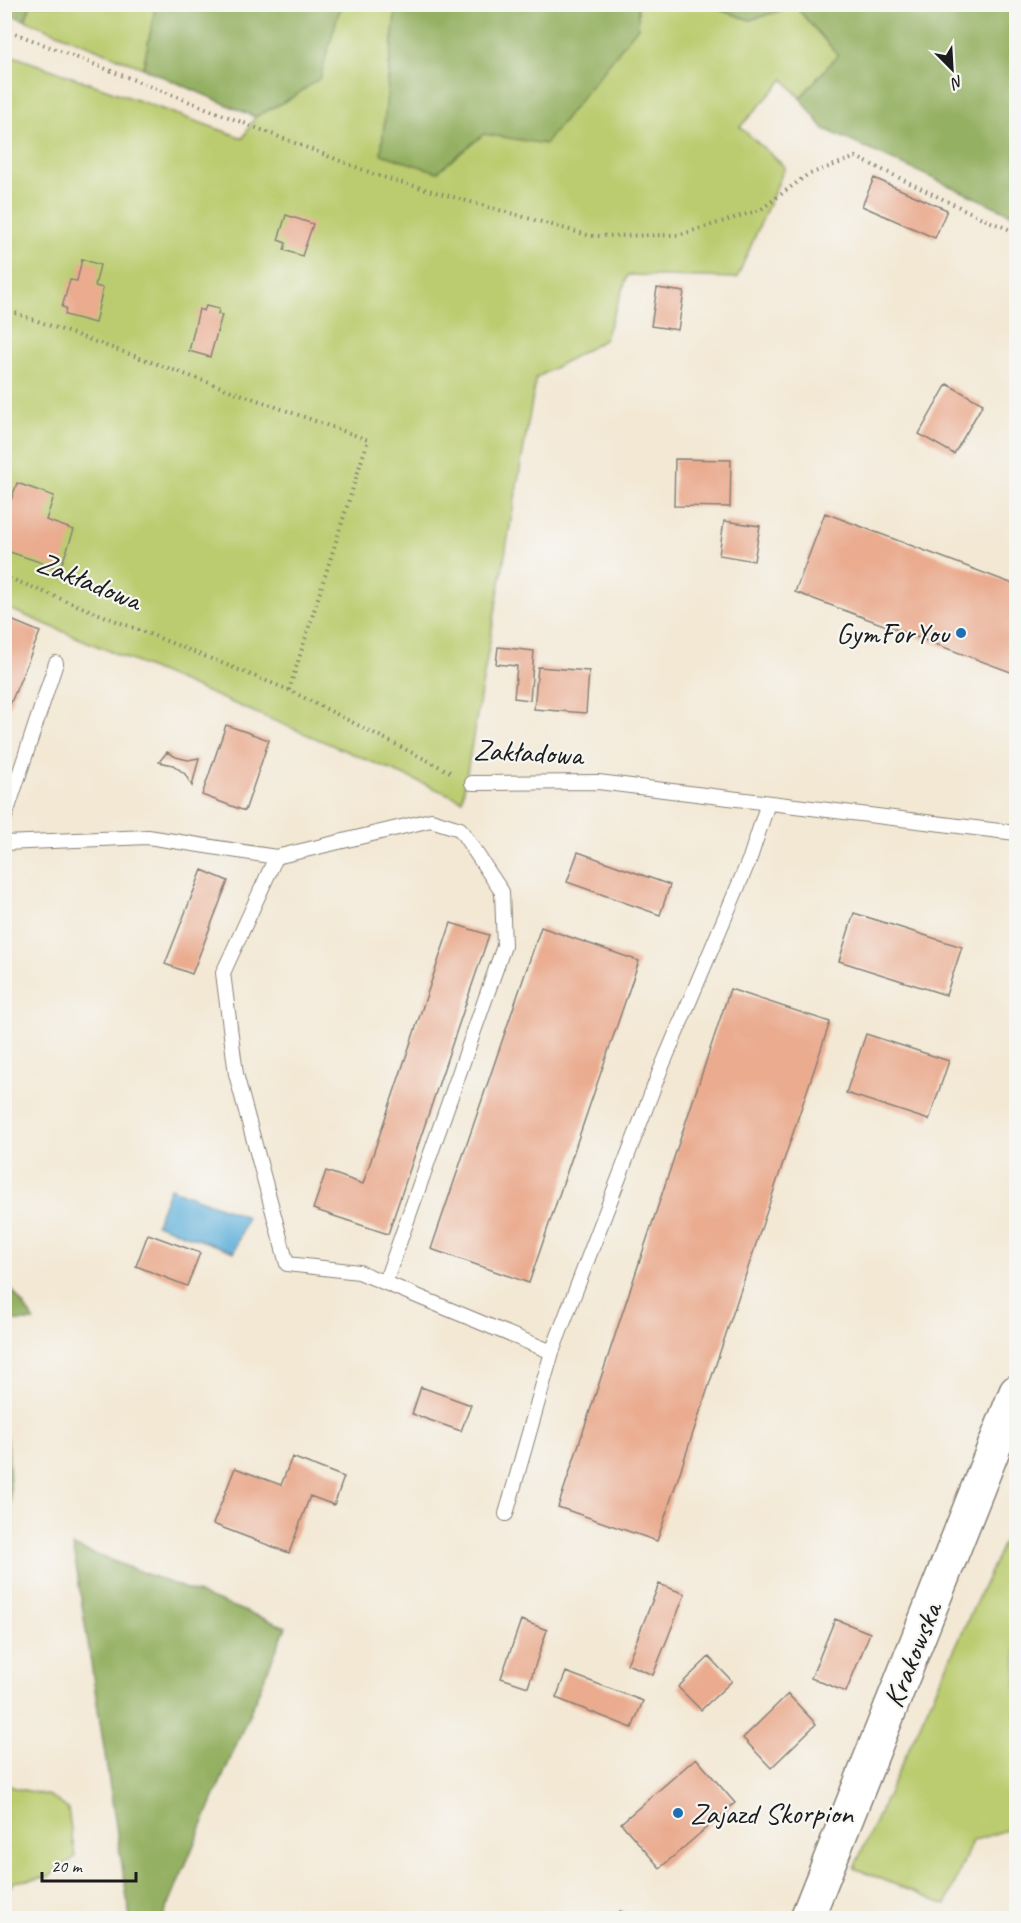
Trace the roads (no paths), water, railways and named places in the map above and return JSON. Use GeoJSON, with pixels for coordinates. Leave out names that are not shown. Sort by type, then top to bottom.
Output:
{"type":"FeatureCollection","features":[{"type":"Feature","properties":{"kind":"street","name":"Krakowska"},"geometry":{"type":"LineString","coordinates":[[807,1918],[1017,1392]]}},
{"type":"Feature","properties":{"kind":"lane"},"geometry":{"type":"LineString","coordinates":[[4,820],[56,663]]}},
{"type":"Feature","properties":{"kind":"lane","name":"Zakładowa"},"geometry":{"type":"LineString","coordinates":[[472,783],[598,782],[1017,833]]}},
{"type":"Feature","properties":{"kind":"lane"},"geometry":{"type":"LineString","coordinates":[[506,1514],[552,1352],[660,1071],[750,858],[768,803]]}},
{"type":"Feature","properties":{"kind":"lane"},"geometry":{"type":"LineString","coordinates":[[4,843],[148,837],[276,857],[431,820],[460,829],[502,892],[504,946],[385,1283]]}},
{"type":"Feature","properties":{"kind":"lane"},"geometry":{"type":"LineString","coordinates":[[276,857],[223,973],[236,1074],[287,1264],[359,1272],[552,1352]]}},
{"type":"Feature","properties":{"kind":"water"},"geometry":{"type":"Polygon","coordinates":[[[170,1188],[247,1217],[234,1252],[156,1224],[170,1188]]]}},
{"type":"Feature","properties":{"kind":"place","name":"GymForYou"},"geometry":{"type":"Point","coordinates":[961,633]}},
{"type":"Feature","properties":{"kind":"place","name":"Zajazd Skorpion"},"geometry":{"type":"Point","coordinates":[678,1813]}}]}
